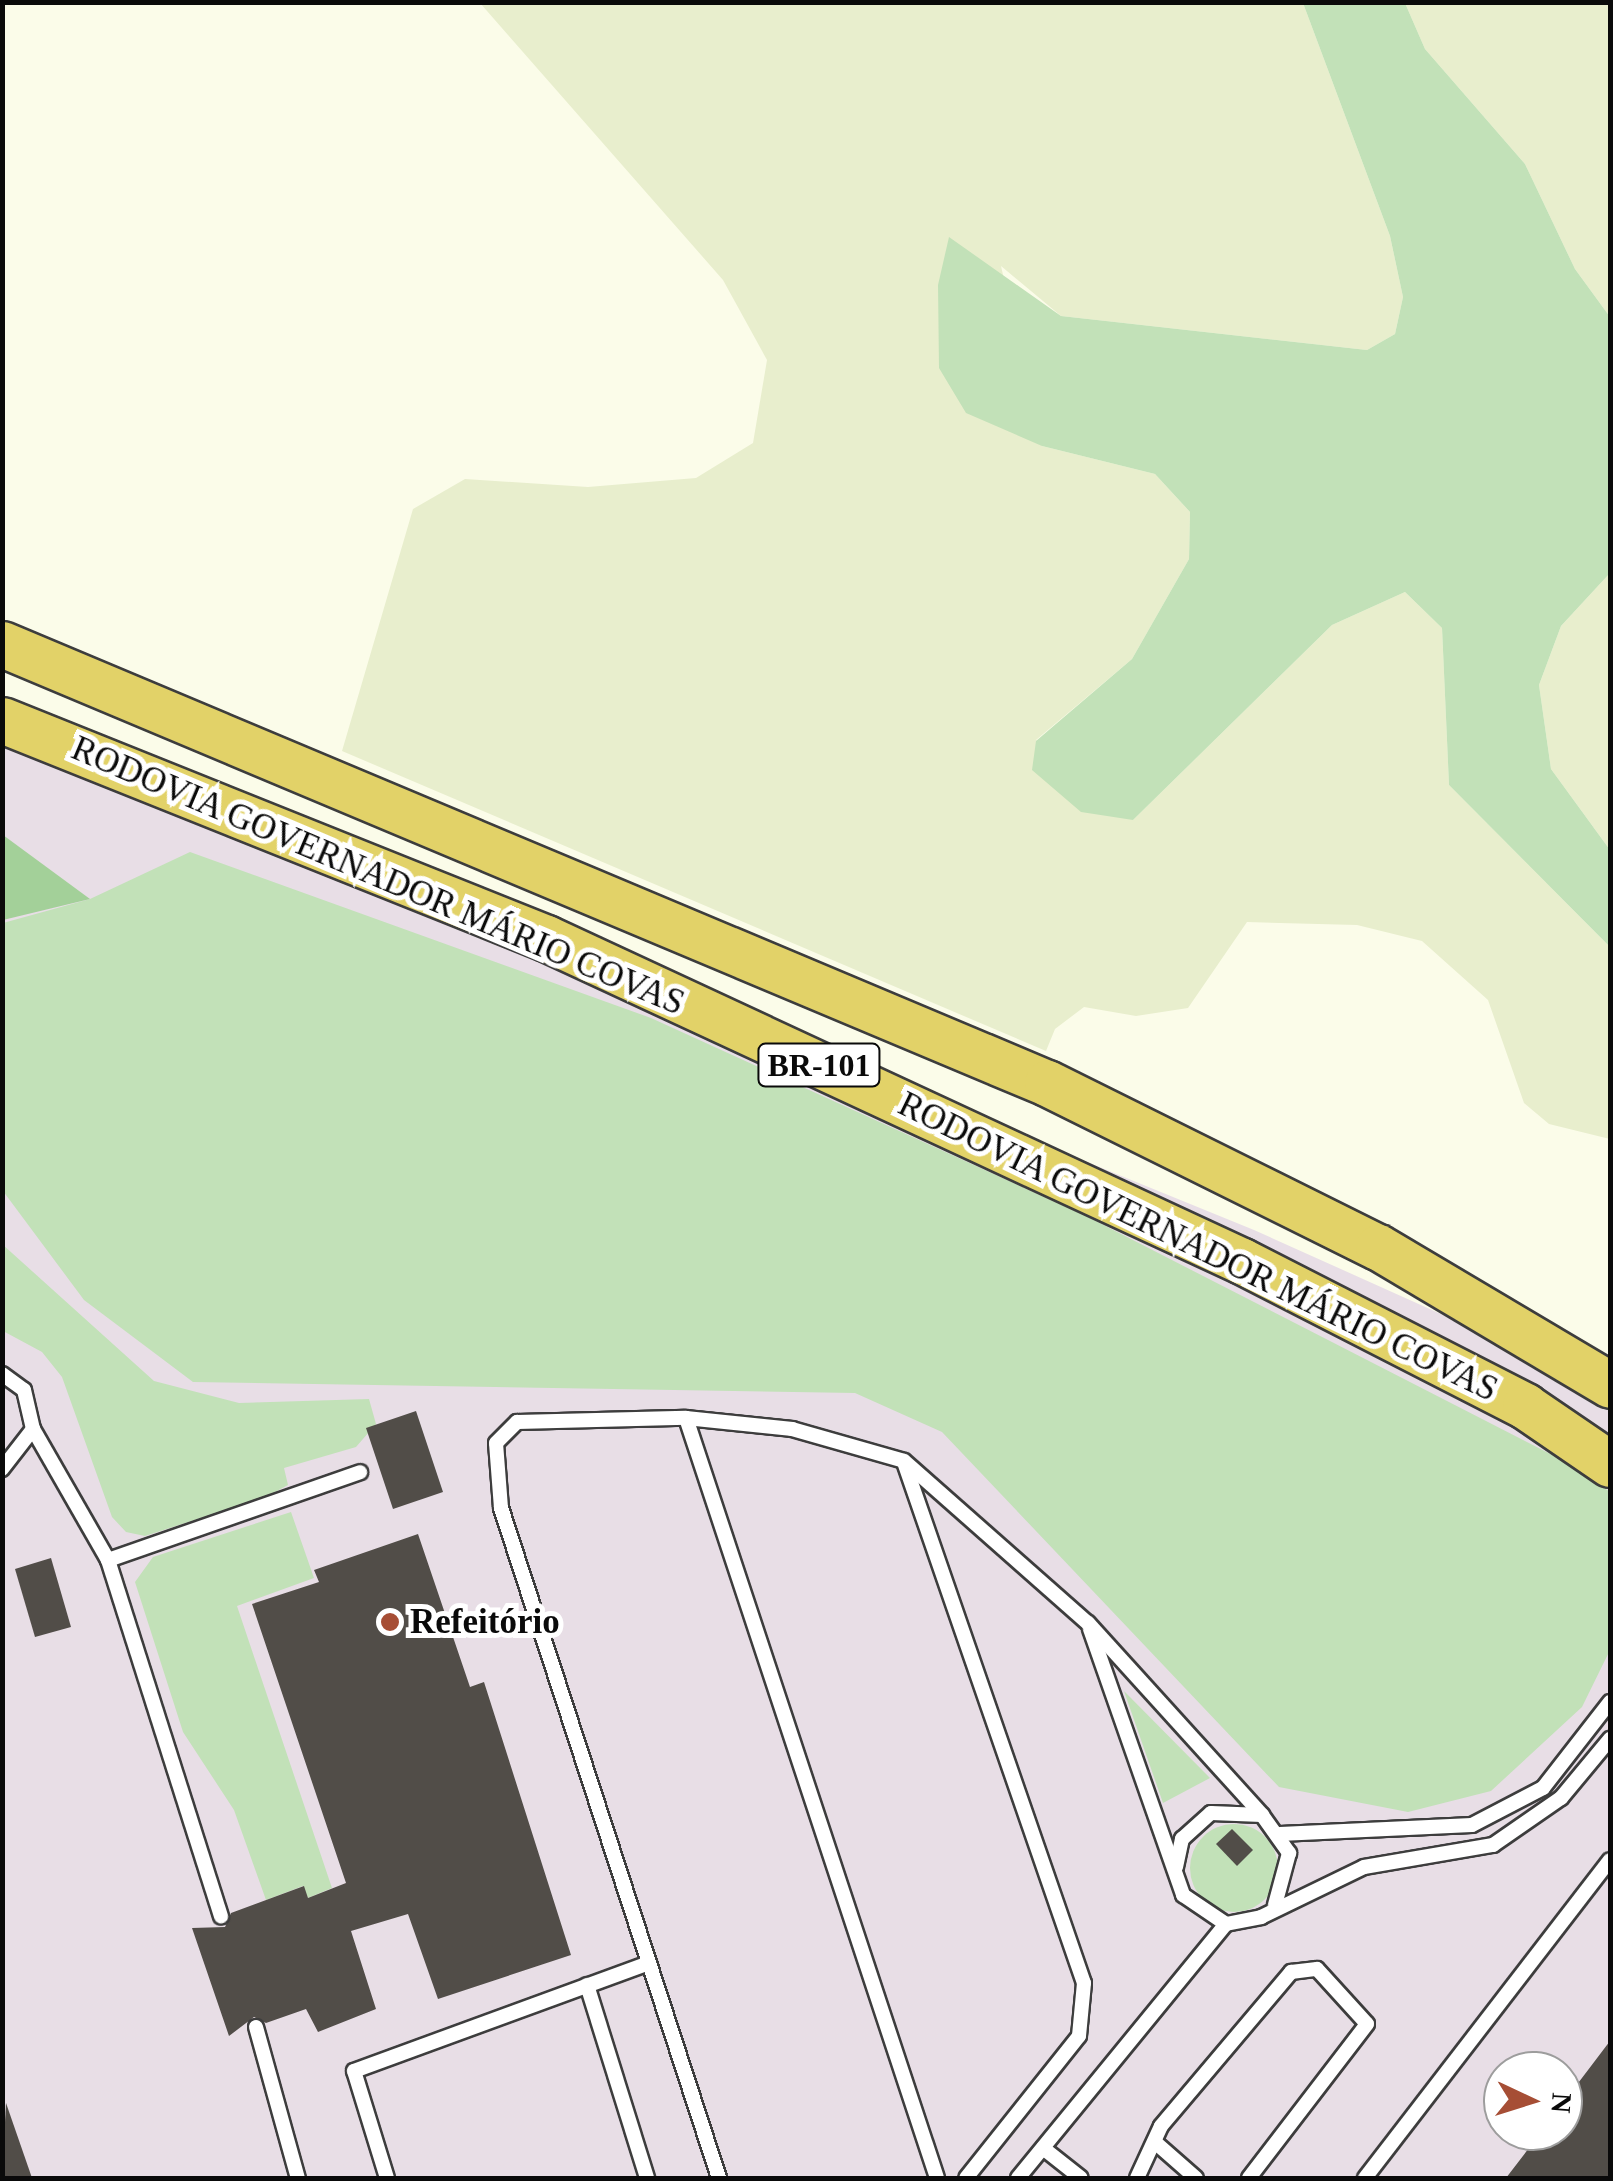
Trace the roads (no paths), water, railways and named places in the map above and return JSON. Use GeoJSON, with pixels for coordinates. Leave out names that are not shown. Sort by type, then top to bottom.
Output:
{"type":"FeatureCollection","features":[{"type":"Feature","properties":{"kind":"highway","name":"RODOVIA GOVERNADOR MÁRIO COVAS"},"geometry":{"type":"LineString","coordinates":[[3,644],[1046,1083],[1394,1255],[1610,1385]]}},
{"type":"Feature","properties":{"kind":"highway","name":"RODOVIA GOVERNADOR MÁRIO COVAS"},"geometry":{"type":"LineString","coordinates":[[2,720],[546,938],[1242,1261],[1525,1406],[1610,1464]]}},
{"type":"Feature","properties":{"kind":"lane"},"geometry":{"type":"LineString","coordinates":[[2,1374],[24,1390],[33,1429],[108,1560],[221,1917]]}},
{"type":"Feature","properties":{"kind":"lane"},"geometry":{"type":"LineString","coordinates":[[719,2178],[493,1464],[504,1432],[528,1418],[686,1418],[792,1430],[904,1461],[1088,1623],[1280,1834],[1290,1873],[1275,1906]]}},
{"type":"Feature","properties":{"kind":"lane"},"geometry":{"type":"LineString","coordinates":[[686,1418],[937,2178]]}},
{"type":"Feature","properties":{"kind":"lane"},"geometry":{"type":"LineString","coordinates":[[2,1468],[33,1429]]}},
{"type":"Feature","properties":{"kind":"lane"},"geometry":{"type":"LineString","coordinates":[[904,1461],[1084,1984],[1079,2036],[966,2178]]}},
{"type":"Feature","properties":{"kind":"lane"},"geometry":{"type":"LineString","coordinates":[[108,1560],[360,1472]]}},
{"type":"Feature","properties":{"kind":"lane"},"geometry":{"type":"LineString","coordinates":[[1088,1623],[1176,1878],[1194,1909],[1226,1924]]}},
{"type":"Feature","properties":{"kind":"lane"},"geometry":{"type":"LineString","coordinates":[[1280,1834],[1472,1825],[1543,1788],[1610,1702]]}},
{"type":"Feature","properties":{"kind":"lane"},"geometry":{"type":"LineString","coordinates":[[1018,2178],[1226,1924],[1364,1867],[1493,1845],[1561,1798],[1610,1739]]}},
{"type":"Feature","properties":{"kind":"lane"},"geometry":{"type":"LineString","coordinates":[[1176,1878],[1194,1824],[1230,1808],[1262,1815]]}},
{"type":"Feature","properties":{"kind":"lane"},"geometry":{"type":"LineString","coordinates":[[1366,2178],[1610,1860]]}},
{"type":"Feature","properties":{"kind":"lane"},"geometry":{"type":"LineString","coordinates":[[387,2178],[354,2070],[649,1962]]}},
{"type":"Feature","properties":{"kind":"lane"},"geometry":{"type":"LineString","coordinates":[[1137,2178],[1161,2126],[1291,1972],[1317,1969],[1367,2024],[1249,2178]]}},
{"type":"Feature","properties":{"kind":"lane"},"geometry":{"type":"LineString","coordinates":[[587,1985],[648,2178]]}},
{"type":"Feature","properties":{"kind":"lane"},"geometry":{"type":"LineString","coordinates":[[256,2026],[298,2178]]}},
{"type":"Feature","properties":{"kind":"lane"},"geometry":{"type":"LineString","coordinates":[[1156,2143],[1196,2178]]}},
{"type":"Feature","properties":{"kind":"lane"},"geometry":{"type":"LineString","coordinates":[[1043,2148],[1082,2178]]}},
{"type":"Feature","properties":{"kind":"place","name":"Refeitório"},"geometry":{"type":"Point","coordinates":[390,1622]}}]}
